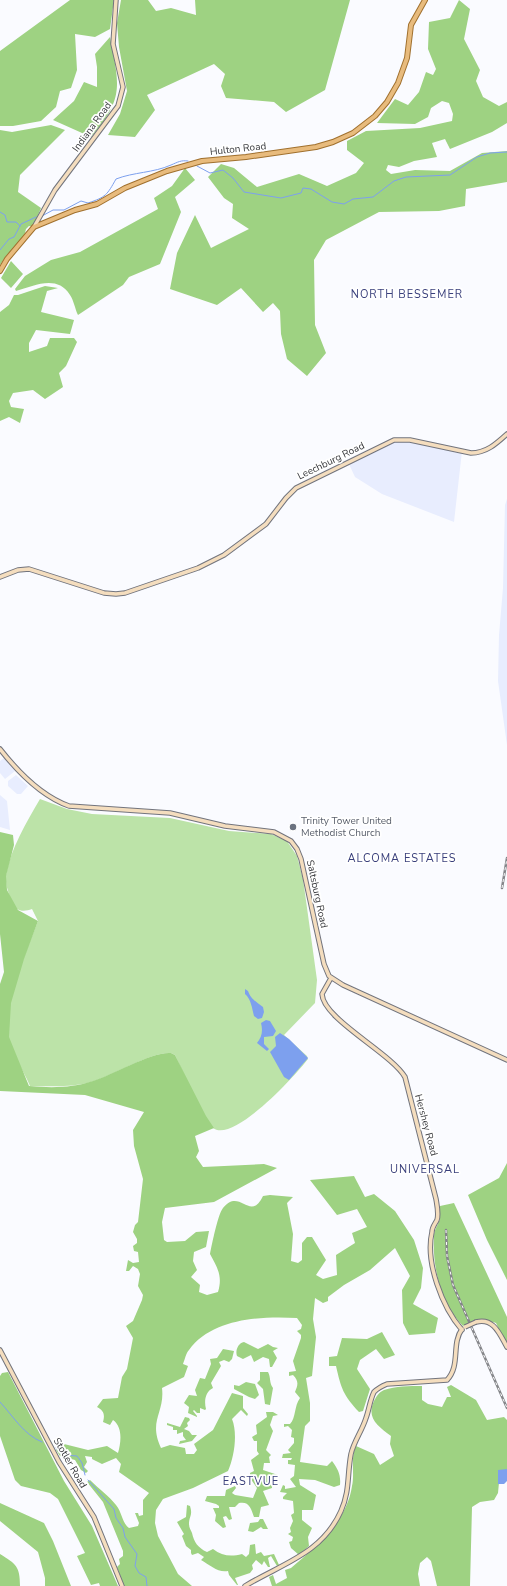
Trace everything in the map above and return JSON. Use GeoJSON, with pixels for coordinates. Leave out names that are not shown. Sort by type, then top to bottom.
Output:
{"type":"FeatureCollection","features":[{"type":"Feature","properties":{"kind":"main road","name":"Hulton Road"},"geometry":{"type":"LineString","coordinates":[[0,271],[7,259],[34,227],[75,210],[97,204],[125,188],[186,164],[316,147],[334,142],[353,132],[381,109],[398,83],[407,58],[411,24],[426,0]]}},
{"type":"Feature","properties":{"kind":"street","name":"Indiana Road"},"geometry":{"type":"LineString","coordinates":[[34,227],[55,190],[118,106],[122,88],[113,44],[116,0]]}},
{"type":"Feature","properties":{"kind":"street","name":"Leechburg Road"},"geometry":{"type":"LineString","coordinates":[[0,577],[18,570],[29,569],[104,593],[125,593],[198,568],[224,555],[266,524],[286,498],[296,488],[394,440],[410,440],[471,453],[479,453],[491,448],[507,434]]}},
{"type":"Feature","properties":{"kind":"street","name":"Saltsburg Road"},"geometry":{"type":"LineString","coordinates":[[0,749],[23,776],[57,800],[70,806],[170,813],[224,826],[274,832],[289,839],[297,849],[302,859],[324,964],[331,978]]}},
{"type":"Feature","properties":{"kind":"street"},"geometry":{"type":"LineString","coordinates":[[331,978],[343,985],[507,1060]]}},
{"type":"Feature","properties":{"kind":"street","name":"Hershey Road"},"geometry":{"type":"LineString","coordinates":[[331,978],[322,994],[325,1005],[357,1035],[398,1068],[405,1077],[437,1203],[437,1218],[432,1232],[431,1242],[438,1286],[448,1311],[463,1329]]}},
{"type":"Feature","properties":{"kind":"street"},"geometry":{"type":"LineString","coordinates":[[245,1586],[297,1560],[332,1527],[345,1501],[349,1484],[352,1449],[366,1418],[374,1392],[381,1386],[387,1384],[447,1380],[454,1371],[458,1337],[463,1329],[476,1322],[485,1321],[494,1326],[507,1347]]}},
{"type":"Feature","properties":{"kind":"street","name":"Stotler Road"},"geometry":{"type":"LineString","coordinates":[[0,1350],[59,1462],[94,1517],[122,1586]]}},
{"type":"Feature","properties":{"kind":"shaded area"},"geometry":{"type":"Polygon","coordinates":[[[398,439],[462,451],[454,522],[382,494],[355,477],[348,462],[398,439]]]}},
{"type":"Feature","properties":{"kind":"shaded area"},"geometry":{"type":"Polygon","coordinates":[[[507,499],[507,745],[498,681],[499,635],[503,588],[505,505],[507,499]]]}},
{"type":"Feature","properties":{"kind":"shaded area"},"geometry":{"type":"Polygon","coordinates":[[[4,758],[15,771],[5,779],[0,773],[0,761],[4,758]]]}},
{"type":"Feature","properties":{"kind":"shaded area"},"geometry":{"type":"Polygon","coordinates":[[[16,775],[28,786],[21,794],[17,794],[8,786],[8,781],[16,775]]]}},
{"type":"Feature","properties":{"kind":"shaded area"},"geometry":{"type":"Polygon","coordinates":[[[0,795],[7,801],[10,830],[0,827],[0,795]]]}},
{"type":"Feature","properties":{"kind":"green space"},"geometry":{"type":"Polygon","coordinates":[[[70,0],[114,0],[110,29],[95,37],[75,34],[77,70],[71,88],[60,91],[56,107],[41,121],[13,126],[0,126],[0,51],[70,0]]]}},
{"type":"Feature","properties":{"kind":"green space"},"geometry":{"type":"Polygon","coordinates":[[[121,0],[148,0],[156,11],[171,8],[196,15],[195,0],[350,0],[325,90],[286,112],[274,102],[226,98],[221,86],[225,74],[214,64],[147,95],[155,110],[135,137],[108,135],[120,114],[127,91],[119,47],[117,23],[121,0]]]}},
{"type":"Feature","properties":{"kind":"green space"},"geometry":{"type":"Polygon","coordinates":[[[459,0],[470,9],[464,39],[480,70],[476,81],[483,97],[499,106],[507,102],[507,123],[492,132],[450,149],[445,139],[432,143],[437,157],[414,161],[399,167],[388,165],[386,170],[391,174],[415,170],[450,171],[482,153],[507,151],[507,182],[466,189],[465,206],[439,211],[379,212],[326,240],[314,260],[315,325],[326,353],[307,376],[287,359],[281,334],[280,311],[273,303],[263,312],[241,288],[217,305],[170,289],[177,253],[195,215],[211,248],[249,229],[232,218],[233,204],[224,198],[208,177],[221,164],[234,168],[257,187],[299,174],[327,186],[356,173],[364,163],[347,150],[347,141],[366,131],[420,128],[452,121],[453,114],[449,103],[442,101],[431,108],[428,117],[415,124],[377,123],[395,99],[408,105],[419,92],[426,72],[433,75],[436,69],[428,49],[429,22],[450,18],[459,0]]]}},
{"type":"Feature","properties":{"kind":"green space"},"geometry":{"type":"Polygon","coordinates":[[[110,37],[116,67],[117,90],[110,112],[91,137],[53,120],[74,101],[84,82],[97,87],[97,67],[95,54],[110,37]]]}},
{"type":"Feature","properties":{"kind":"green space"},"geometry":{"type":"Polygon","coordinates":[[[51,125],[65,130],[20,175],[18,192],[41,208],[33,227],[29,226],[26,229],[24,237],[6,256],[0,265],[0,130],[12,132],[51,125]]]}},
{"type":"Feature","properties":{"kind":"green space"},"geometry":{"type":"Polygon","coordinates":[[[185,168],[195,180],[175,197],[181,212],[160,264],[129,277],[123,285],[78,315],[70,295],[59,285],[45,283],[16,291],[15,289],[25,276],[51,260],[80,252],[158,209],[154,198],[172,186],[185,168]]]}},
{"type":"Feature","properties":{"kind":"green space"},"geometry":{"type":"Polygon","coordinates":[[[11,261],[23,274],[11,288],[1,278],[11,261]]]}},
{"type":"Feature","properties":{"kind":"green space"},"geometry":{"type":"Polygon","coordinates":[[[45,286],[58,288],[47,291],[41,312],[74,320],[70,334],[36,330],[29,343],[29,352],[47,346],[50,338],[74,338],[77,342],[66,366],[59,373],[63,387],[45,399],[33,390],[13,393],[9,401],[11,407],[24,409],[20,423],[9,417],[0,421],[0,312],[9,305],[14,295],[45,286]]]}},
{"type":"Feature","properties":{"kind":"green space"},"geometry":{"type":"Polygon","coordinates":[[[40,799],[67,809],[92,814],[170,818],[229,831],[271,834],[287,841],[297,856],[303,879],[317,980],[315,1003],[284,1035],[307,1056],[308,1059],[264,1105],[235,1126],[222,1130],[213,1128],[199,1105],[175,1055],[171,1053],[163,1053],[144,1059],[102,1078],[78,1085],[30,1086],[11,1047],[8,1034],[8,1021],[17,977],[38,921],[32,909],[26,911],[16,908],[12,902],[8,889],[6,875],[15,845],[40,799]]]}},
{"type":"Feature","properties":{"kind":"green space"},"geometry":{"type":"Polygon","coordinates":[[[0,832],[13,835],[14,845],[6,876],[7,890],[18,910],[38,921],[24,959],[11,1003],[9,1037],[29,1086],[61,1087],[77,1085],[101,1078],[143,1059],[163,1053],[171,1053],[175,1055],[206,1116],[214,1128],[195,1136],[199,1151],[196,1157],[203,1167],[264,1164],[277,1168],[214,1202],[165,1208],[162,1222],[164,1240],[167,1242],[185,1241],[196,1232],[209,1231],[206,1247],[194,1252],[193,1261],[197,1270],[191,1277],[200,1285],[199,1292],[207,1295],[218,1292],[220,1276],[210,1254],[217,1223],[223,1208],[229,1203],[235,1201],[249,1206],[254,1206],[263,1196],[270,1195],[293,1197],[287,1203],[293,1234],[291,1261],[298,1263],[302,1260],[302,1243],[307,1237],[312,1237],[326,1260],[316,1275],[323,1279],[337,1275],[336,1255],[355,1243],[352,1233],[367,1227],[357,1209],[337,1215],[310,1180],[354,1176],[365,1197],[374,1194],[395,1211],[414,1240],[423,1268],[421,1288],[413,1304],[438,1318],[435,1333],[409,1335],[403,1323],[402,1290],[410,1276],[395,1248],[370,1270],[344,1285],[328,1297],[328,1301],[323,1303],[315,1298],[313,1319],[316,1337],[312,1376],[306,1378],[310,1403],[310,1421],[305,1426],[300,1462],[327,1466],[332,1461],[339,1472],[340,1485],[334,1487],[315,1480],[299,1479],[300,1485],[316,1495],[313,1510],[302,1510],[302,1520],[312,1528],[308,1537],[309,1546],[299,1555],[291,1548],[289,1542],[292,1541],[293,1537],[288,1534],[291,1532],[290,1528],[293,1521],[291,1515],[294,1513],[293,1501],[283,1499],[287,1493],[280,1492],[283,1485],[285,1486],[285,1489],[296,1487],[290,1479],[294,1476],[295,1465],[288,1464],[288,1460],[291,1460],[292,1458],[282,1458],[283,1454],[291,1453],[288,1450],[294,1443],[294,1438],[291,1437],[292,1430],[288,1426],[284,1427],[284,1424],[290,1424],[292,1421],[300,1398],[295,1392],[297,1385],[296,1379],[293,1375],[289,1376],[289,1372],[296,1371],[293,1361],[301,1338],[301,1335],[297,1331],[301,1329],[302,1325],[297,1318],[283,1317],[238,1321],[211,1331],[199,1339],[187,1353],[183,1364],[188,1366],[184,1377],[162,1388],[161,1404],[156,1423],[157,1438],[161,1448],[170,1445],[185,1448],[186,1454],[194,1454],[197,1450],[194,1444],[213,1430],[232,1393],[243,1396],[243,1408],[248,1414],[247,1416],[241,1410],[232,1419],[235,1438],[232,1459],[228,1471],[193,1488],[163,1499],[156,1510],[155,1523],[158,1536],[178,1574],[192,1586],[124,1586],[117,1567],[120,1564],[119,1559],[123,1556],[123,1551],[103,1502],[87,1482],[90,1480],[113,1502],[129,1528],[138,1526],[139,1523],[135,1513],[138,1513],[139,1516],[143,1515],[143,1500],[149,1493],[119,1472],[121,1464],[116,1458],[102,1464],[92,1459],[92,1457],[85,1456],[87,1462],[84,1467],[88,1471],[86,1473],[81,1470],[75,1460],[60,1456],[56,1450],[60,1443],[88,1450],[107,1446],[118,1453],[120,1431],[113,1420],[110,1425],[103,1422],[103,1413],[97,1407],[103,1399],[118,1398],[122,1377],[127,1369],[133,1338],[126,1326],[133,1321],[143,1295],[138,1286],[140,1274],[138,1269],[133,1266],[129,1271],[126,1271],[128,1260],[133,1263],[139,1262],[138,1252],[134,1251],[133,1246],[137,1243],[137,1239],[133,1232],[135,1225],[138,1222],[143,1179],[134,1146],[133,1130],[144,1112],[85,1095],[0,1091],[0,984],[4,972],[0,934],[0,832]]]}},
{"type":"Feature","properties":{"kind":"green space"},"geometry":{"type":"Polygon","coordinates":[[[507,1163],[507,1280],[487,1240],[468,1195],[499,1178],[507,1163]]]}},
{"type":"Feature","properties":{"kind":"green space"},"geometry":{"type":"Polygon","coordinates":[[[454,1203],[507,1317],[507,1347],[496,1323],[487,1320],[480,1320],[463,1326],[455,1317],[444,1296],[436,1272],[434,1234],[440,1219],[440,1206],[454,1203]]]}},
{"type":"Feature","properties":{"kind":"green space"},"geometry":{"type":"Polygon","coordinates":[[[382,1332],[395,1355],[384,1359],[376,1349],[360,1360],[357,1369],[370,1389],[363,1411],[359,1412],[349,1401],[343,1391],[336,1366],[329,1366],[329,1357],[337,1356],[342,1338],[367,1339],[382,1332]]]}},
{"type":"Feature","properties":{"kind":"green space"},"geometry":{"type":"Polygon","coordinates":[[[244,1342],[258,1349],[268,1344],[278,1348],[273,1351],[277,1358],[272,1367],[270,1367],[269,1359],[263,1357],[254,1362],[251,1355],[243,1359],[237,1356],[236,1352],[240,1344],[244,1342]]]}},
{"type":"Feature","properties":{"kind":"green space"},"geometry":{"type":"Polygon","coordinates":[[[223,1349],[234,1351],[232,1359],[229,1362],[224,1360],[219,1362],[221,1366],[211,1383],[213,1388],[208,1392],[206,1397],[206,1409],[200,1408],[200,1413],[197,1413],[194,1410],[193,1411],[197,1417],[188,1413],[189,1407],[184,1403],[189,1395],[197,1396],[195,1390],[200,1378],[205,1379],[211,1364],[210,1359],[217,1358],[223,1349]]]}},
{"type":"Feature","properties":{"kind":"green space"},"geometry":{"type":"Polygon","coordinates":[[[8,1372],[64,1481],[92,1526],[118,1586],[100,1586],[99,1583],[91,1585],[77,1556],[85,1553],[58,1499],[50,1493],[21,1486],[15,1480],[0,1436],[0,1376],[2,1373],[8,1372]]]}},
{"type":"Feature","properties":{"kind":"green space"},"geometry":{"type":"Polygon","coordinates":[[[260,1372],[268,1372],[269,1374],[273,1388],[270,1405],[265,1404],[263,1389],[257,1383],[260,1380],[260,1372]]]}},
{"type":"Feature","properties":{"kind":"green space"},"geometry":{"type":"Polygon","coordinates":[[[246,1382],[255,1384],[259,1395],[255,1399],[234,1389],[234,1385],[239,1386],[246,1382]]]}},
{"type":"Feature","properties":{"kind":"green space"},"geometry":{"type":"Polygon","coordinates":[[[451,1385],[476,1400],[487,1420],[504,1417],[507,1420],[507,1471],[500,1472],[498,1493],[494,1500],[480,1502],[472,1507],[470,1586],[437,1586],[431,1561],[427,1557],[420,1563],[418,1574],[420,1586],[272,1586],[269,1577],[273,1575],[276,1584],[287,1578],[285,1570],[291,1568],[311,1551],[337,1522],[349,1499],[353,1476],[353,1456],[356,1446],[374,1454],[380,1465],[394,1456],[390,1444],[391,1436],[378,1425],[372,1417],[372,1407],[378,1395],[384,1390],[393,1388],[422,1386],[422,1400],[428,1404],[442,1407],[447,1397],[451,1397],[447,1387],[451,1385]]]}},
{"type":"Feature","properties":{"kind":"green space"},"geometry":{"type":"Polygon","coordinates":[[[266,1412],[273,1412],[278,1415],[273,1416],[270,1425],[273,1431],[266,1450],[271,1455],[269,1457],[270,1463],[264,1463],[263,1470],[278,1475],[272,1478],[272,1488],[263,1491],[269,1505],[261,1507],[259,1517],[254,1517],[251,1508],[245,1503],[239,1503],[235,1507],[229,1507],[232,1519],[229,1520],[226,1516],[223,1517],[226,1527],[223,1528],[215,1521],[216,1515],[213,1508],[219,1508],[219,1506],[205,1501],[207,1496],[225,1496],[226,1490],[235,1486],[236,1488],[232,1493],[235,1495],[253,1498],[257,1488],[250,1478],[250,1473],[254,1471],[251,1460],[259,1454],[257,1451],[257,1441],[254,1441],[252,1437],[257,1434],[256,1425],[267,1417],[266,1412]]]}},
{"type":"Feature","properties":{"kind":"green space"},"geometry":{"type":"Polygon","coordinates":[[[185,1417],[189,1418],[190,1420],[187,1423],[188,1426],[184,1429],[189,1431],[192,1435],[197,1435],[192,1441],[179,1444],[180,1441],[186,1440],[183,1436],[183,1432],[177,1434],[177,1430],[173,1430],[173,1427],[167,1425],[167,1423],[180,1427],[185,1417]]]}},
{"type":"Feature","properties":{"kind":"green space"},"geometry":{"type":"Polygon","coordinates":[[[0,1503],[44,1523],[71,1586],[45,1586],[45,1578],[38,1552],[0,1521],[0,1503]]]}},
{"type":"Feature","properties":{"kind":"green space"},"geometry":{"type":"Polygon","coordinates":[[[187,1505],[190,1506],[191,1509],[189,1524],[190,1528],[195,1542],[199,1547],[207,1552],[213,1549],[230,1556],[242,1554],[246,1557],[249,1554],[250,1545],[255,1544],[256,1554],[261,1552],[264,1556],[274,1554],[279,1565],[277,1566],[271,1556],[268,1558],[270,1567],[268,1567],[264,1561],[262,1565],[256,1560],[252,1565],[253,1569],[250,1573],[235,1578],[237,1585],[229,1575],[228,1571],[217,1570],[201,1560],[204,1557],[198,1553],[192,1555],[191,1550],[186,1546],[182,1536],[184,1534],[177,1522],[186,1517],[187,1505]]]}},
{"type":"Feature","properties":{"kind":"green space"},"geometry":{"type":"Polygon","coordinates":[[[260,1519],[263,1519],[268,1529],[263,1529],[261,1527],[253,1532],[248,1531],[250,1523],[258,1522],[260,1519]]]}},
{"type":"Feature","properties":{"kind":"green space"},"geometry":{"type":"Polygon","coordinates":[[[0,1554],[16,1566],[19,1574],[20,1586],[0,1586],[0,1554]]]}},
{"type":"Feature","properties":{"kind":"water"},"geometry":{"type":"Polygon","coordinates":[[[245,989],[254,1000],[263,1007],[264,1012],[262,1018],[258,1019],[254,1016],[250,1001],[245,994],[245,989]]]}},
{"type":"Feature","properties":{"kind":"water"},"geometry":{"type":"Polygon","coordinates":[[[266,1020],[270,1021],[276,1031],[273,1036],[264,1037],[264,1044],[269,1049],[267,1051],[257,1043],[262,1034],[261,1023],[266,1020]]]}},
{"type":"Feature","properties":{"kind":"water"},"geometry":{"type":"Polygon","coordinates":[[[280,1033],[289,1039],[308,1058],[289,1080],[284,1077],[270,1052],[276,1046],[275,1037],[280,1033]]]}},
{"type":"Feature","properties":{"kind":"water"},"geometry":{"type":"Polygon","coordinates":[[[507,1469],[507,1481],[504,1484],[498,1484],[498,1470],[507,1469]]]}},
{"type":"Feature","properties":{"kind":"waterway"},"geometry":{"type":"LineString","coordinates":[[197,166],[210,173],[223,170],[233,178],[244,192],[281,198],[301,193],[303,188],[311,189],[332,202],[344,204],[353,199],[373,197],[394,181],[406,177],[450,175],[477,157],[490,153],[507,152]]}},
{"type":"Feature","properties":{"kind":"waterway"},"geometry":{"type":"LineString","coordinates":[[42,216],[53,210],[64,210],[81,201],[88,203],[99,199],[108,192],[116,179],[157,170],[183,161],[188,161]]}},
{"type":"Feature","properties":{"kind":"waterway"},"geometry":{"type":"LineString","coordinates":[[0,212],[5,215],[7,222],[16,222],[20,226]]}},
{"type":"Feature","properties":{"kind":"waterway"},"geometry":{"type":"LineString","coordinates":[[0,250],[9,239],[14,237],[21,224],[36,217]]}},
{"type":"Feature","properties":{"kind":"waterway"},"geometry":{"type":"LineString","coordinates":[[0,1402],[24,1430],[42,1442]]}},
{"type":"Feature","properties":{"kind":"waterway"},"geometry":{"type":"LineString","coordinates":[[56,1448],[62,1455],[77,1456],[82,1463],[85,1475]]}},
{"type":"Feature","properties":{"kind":"waterway"},"geometry":{"type":"LineString","coordinates":[[88,1480],[114,1509],[116,1518],[123,1528],[125,1537],[137,1554],[135,1566],[139,1573],[146,1577],[147,1586]]}},
{"type":"Feature","properties":{"kind":"railway"},"geometry":{"type":"LineString","coordinates":[[502,888],[507,858]]}},
{"type":"Feature","properties":{"kind":"railway"},"geometry":{"type":"LineString","coordinates":[[446,1230],[447,1256],[453,1285],[507,1408]]}},
{"type":"Feature","properties":{"kind":"place","name":"Trinity Tower United Methodist Church"},"geometry":{"type":"Point","coordinates":[293,827]}},
{"type":"Feature","properties":{"kind":"district","name":"NORTH BESSEMER"},"geometry":{"type":"Point","coordinates":[407,294]}},
{"type":"Feature","properties":{"kind":"district","name":"ALCOMA ESTATES"},"geometry":{"type":"Point","coordinates":[402,858]}},
{"type":"Feature","properties":{"kind":"district","name":"UNIVERSAL"},"geometry":{"type":"Point","coordinates":[425,1169]}},
{"type":"Feature","properties":{"kind":"district","name":"EASTVUE"},"geometry":{"type":"Point","coordinates":[251,1481]}}]}
